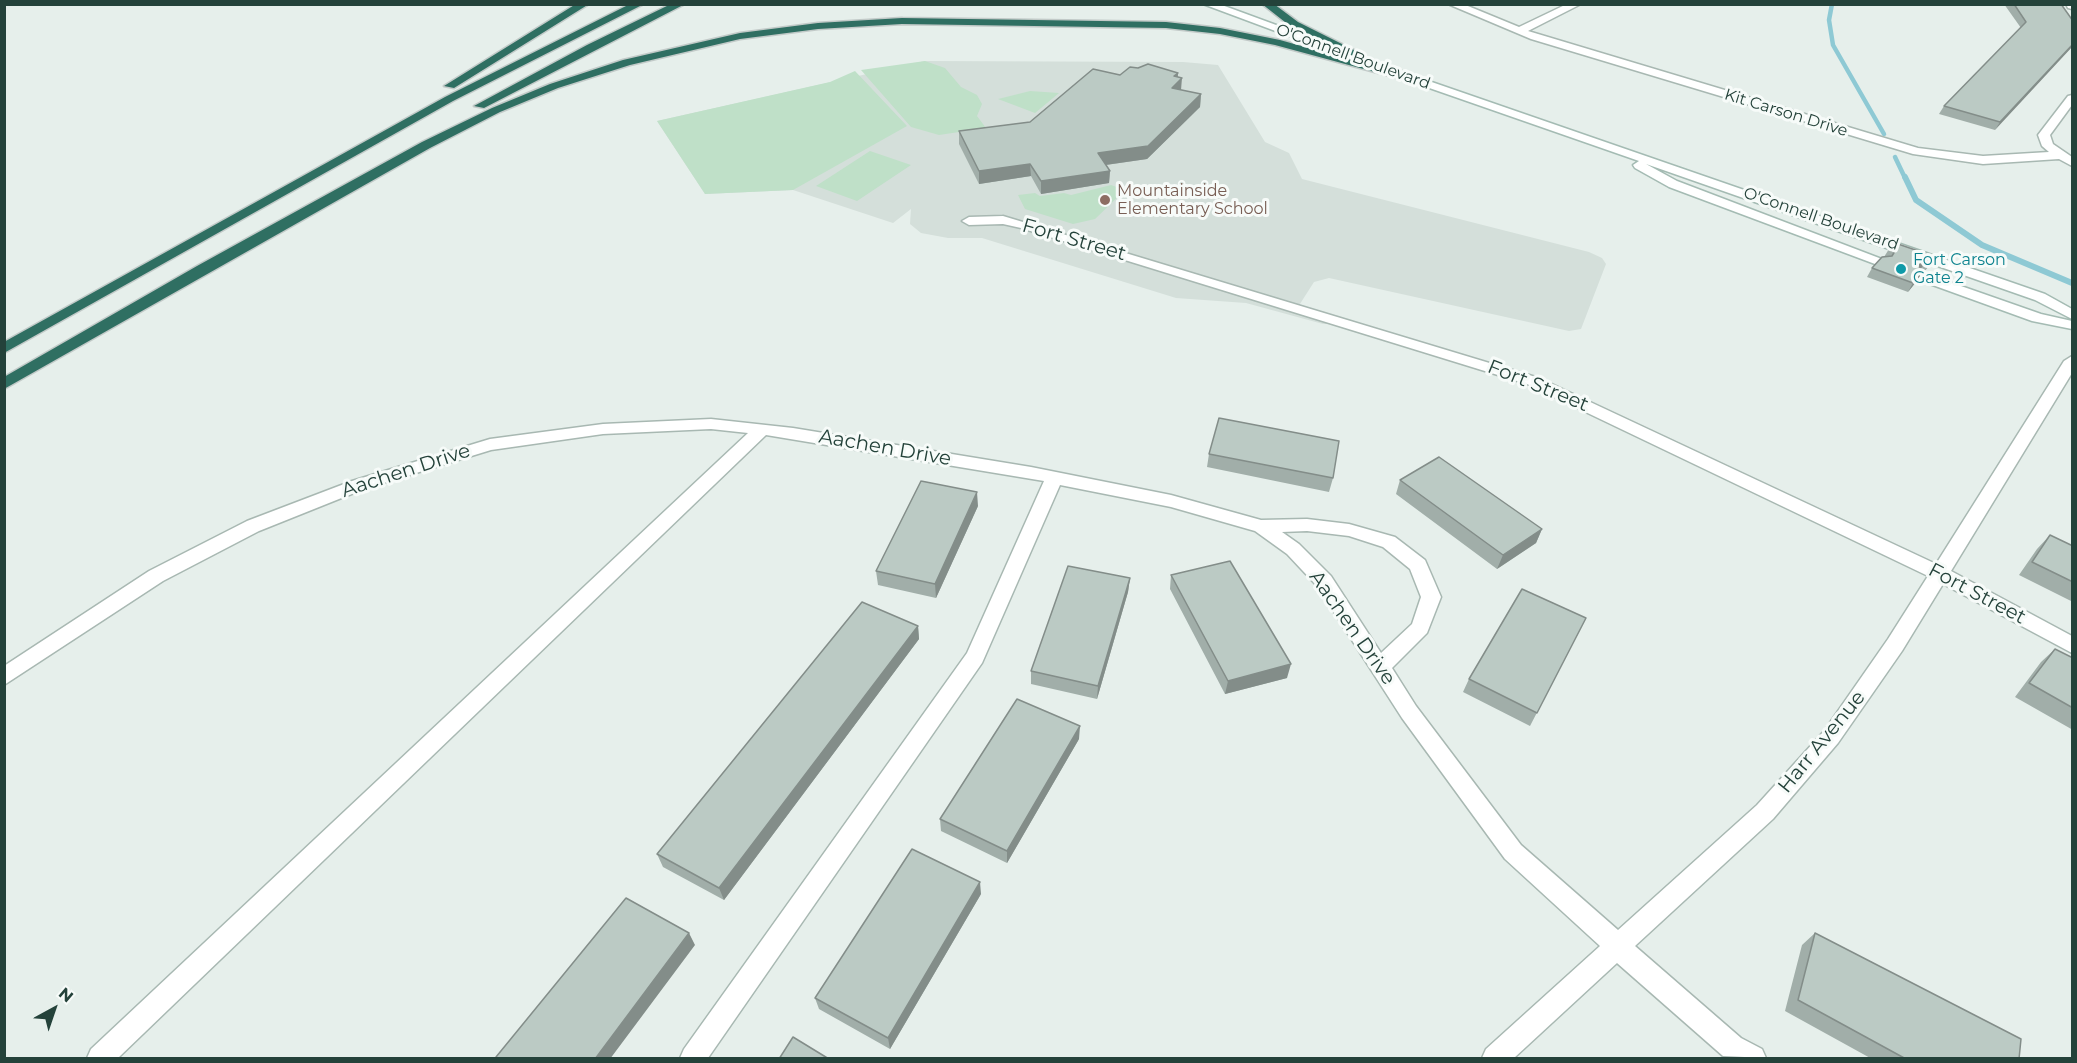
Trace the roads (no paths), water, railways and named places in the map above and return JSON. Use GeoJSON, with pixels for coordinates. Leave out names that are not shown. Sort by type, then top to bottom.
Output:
{"type":"FeatureCollection","features":[{"type":"Feature","properties":{"kind":"highway"},"geometry":{"type":"LineString","coordinates":[[149,267],[584,4]]}},
{"type":"Feature","properties":{"kind":"highway"},"geometry":{"type":"LineString","coordinates":[[4,349],[470,88],[639,4]]}},
{"type":"Feature","properties":{"kind":"highway"},"geometry":{"type":"LineString","coordinates":[[4,384],[496,97],[680,4]]}},
{"type":"Feature","properties":{"kind":"highway"},"geometry":{"type":"LineString","coordinates":[[1267,4],[1294,24],[1317,36],[1419,81]]}},
{"type":"Feature","properties":{"kind":"highway"},"geometry":{"type":"LineString","coordinates":[[194,274],[426,145],[496,110],[554,86],[627,62],[740,36],[818,26],[902,21],[1167,25],[1212,30],[1276,42],[1419,81]]}},
{"type":"Feature","properties":{"kind":"street","name":"O'Connell Boulevard"},"geometry":{"type":"LineString","coordinates":[[1208,4],[1419,81],[1982,276],[2040,297],[2073,315]]}},
{"type":"Feature","properties":{"kind":"street","name":"Kit Carson Drive"},"geometry":{"type":"LineString","coordinates":[[1453,4],[1519,31],[1917,151],[1983,160],[2060,155]]}},
{"type":"Feature","properties":{"kind":"street"},"geometry":{"type":"LineString","coordinates":[[1519,31],[1576,4]]}},
{"type":"Feature","properties":{"kind":"street"},"geometry":{"type":"LineString","coordinates":[[2073,98],[2044,135],[2048,146],[2073,162]]}},
{"type":"Feature","properties":{"kind":"street","name":"O'Connell Boulevard"},"geometry":{"type":"LineString","coordinates":[[1600,144],[1673,184],[1880,261]]}},
{"type":"Feature","properties":{"kind":"street"},"geometry":{"type":"LineString","coordinates":[[1808,214],[1847,237],[1836,240],[1816,238]]}},
{"type":"Feature","properties":{"kind":"street","name":"Fort Street"},"geometry":{"type":"LineString","coordinates":[[969,221],[1003,220],[1034,228],[1504,369],[1554,389],[1938,573],[2073,645]]}},
{"type":"Feature","properties":{"kind":"street"},"geometry":{"type":"LineString","coordinates":[[1921,276],[2037,318],[2073,325]]}},
{"type":"Feature","properties":{"kind":"street"},"geometry":{"type":"LineString","coordinates":[[1976,296],[1992,295],[1995,291],[1990,281],[1982,276]]}},
{"type":"Feature","properties":{"kind":"street","name":"Harr Avenue"},"geometry":{"type":"LineString","coordinates":[[1495,1059],[1749,827],[1797,778],[1865,690],[2073,361]]}},
{"type":"Feature","properties":{"kind":"street","name":"Aachen Drive"},"geometry":{"type":"LineString","coordinates":[[4,677],[156,576],[253,526],[404,470],[490,445],[603,429],[711,424],[793,433],[1172,501],[1262,526],[1293,549],[1324,581],[1409,712],[1513,852],[1699,1020],[1732,1047],[1753,1059]]}},
{"type":"Feature","properties":{"kind":"street"},"geometry":{"type":"LineString","coordinates":[[100,1059],[762,430]]}},
{"type":"Feature","properties":{"kind":"street"},"geometry":{"type":"LineString","coordinates":[[693,1059],[975,657],[1054,478]]}},
{"type":"Feature","properties":{"kind":"street"},"geometry":{"type":"LineString","coordinates":[[1262,526],[1307,525],[1349,530],[1389,542],[1418,565],[1431,597],[1420,628],[1380,667]]}},
{"type":"Feature","properties":{"kind":"waterway"},"geometry":{"type":"LineString","coordinates":[[1832,4],[1829,20],[1833,45],[1884,134]]}},
{"type":"Feature","properties":{"kind":"waterway"},"geometry":{"type":"LineString","coordinates":[[1895,157],[1905,178]]}},
{"type":"Feature","properties":{"kind":"waterway"},"geometry":{"type":"LineString","coordinates":[[1905,177],[1916,200],[1982,245],[2072,283]]}},
{"type":"Feature","properties":{"kind":"place","name":"Mountainside Elementary School"},"geometry":{"type":"Point","coordinates":[1105,200]}},
{"type":"Feature","properties":{"kind":"place","name":"Fort Carson Gate 2"},"geometry":{"type":"Point","coordinates":[1901,269]}}]}
